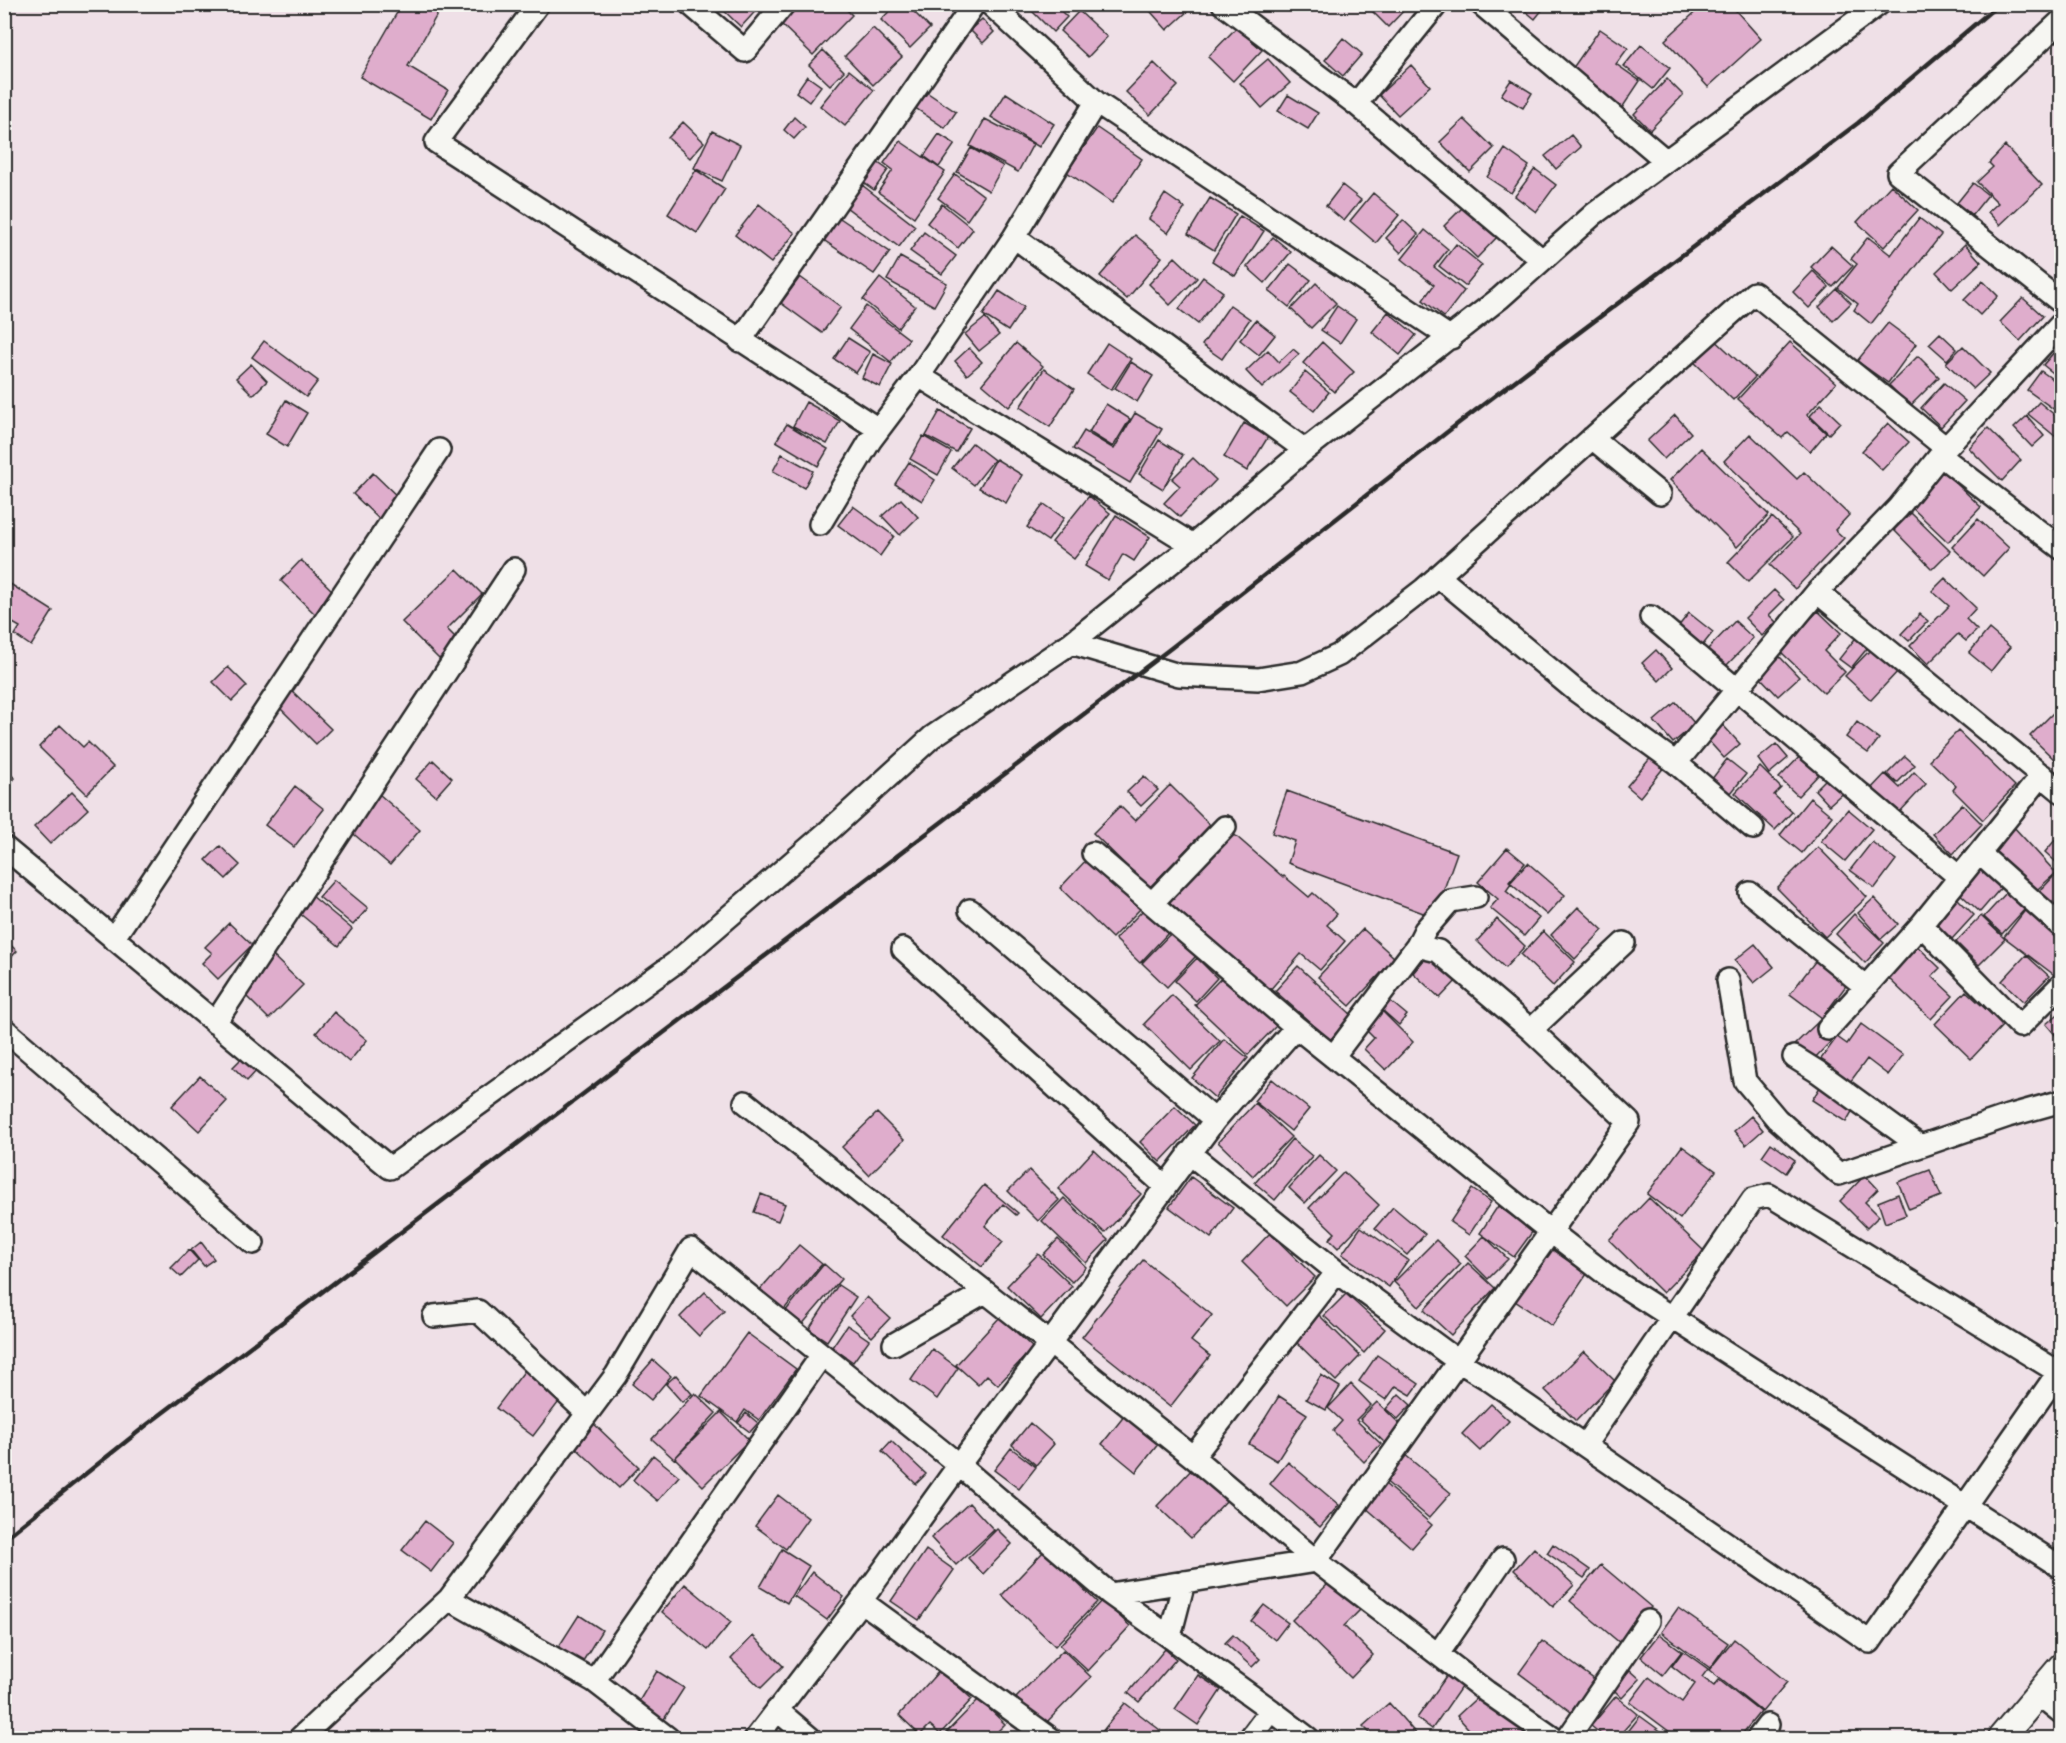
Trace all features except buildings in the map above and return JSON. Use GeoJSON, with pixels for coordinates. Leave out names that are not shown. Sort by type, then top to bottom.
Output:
{"type":"FeatureCollection","features":[{"type":"Feature","properties":{"kind":"street"},"geometry":{"type":"LineString","coordinates":[[538,4],[436,142],[878,429]]}},
{"type":"Feature","properties":{"kind":"street"},"geometry":{"type":"LineString","coordinates":[[690,4],[745,51],[784,4]]}},
{"type":"Feature","properties":{"kind":"street"},"geometry":{"type":"LineString","coordinates":[[740,341],[974,4]]}},
{"type":"Feature","properties":{"kind":"street"},"geometry":{"type":"LineString","coordinates":[[990,4],[1096,102],[1451,338]]}},
{"type":"Feature","properties":{"kind":"street"},"geometry":{"type":"LineString","coordinates":[[1223,4],[1356,104],[1542,260]]}},
{"type":"Feature","properties":{"kind":"street"},"geometry":{"type":"LineString","coordinates":[[1356,104],[1437,4]]}},
{"type":"Feature","properties":{"kind":"street"},"geometry":{"type":"LineString","coordinates":[[1481,4],[1665,160]]}},
{"type":"Feature","properties":{"kind":"street"},"geometry":{"type":"LineString","coordinates":[[4,847],[390,1168],[675,963],[932,737],[1071,643],[1193,545],[1305,450],[1500,298],[1594,214],[1879,4]]}},
{"type":"Feature","properties":{"kind":"street"},"geometry":{"type":"LineString","coordinates":[[2061,20],[1898,173],[2061,303]]}},
{"type":"Feature","properties":{"kind":"street"},"geometry":{"type":"LineString","coordinates":[[820,524],[878,429],[919,376],[1014,237],[1096,102]]}},
{"type":"Feature","properties":{"kind":"street"},"geometry":{"type":"LineString","coordinates":[[1014,237],[1305,450]]}},
{"type":"Feature","properties":{"kind":"street"},"geometry":{"type":"LineString","coordinates":[[1071,643],[1179,675],[1258,679],[1302,672],[1339,655],[1438,576],[1754,292],[2061,549]]}},
{"type":"Feature","properties":{"kind":"street"},"geometry":{"type":"LineString","coordinates":[[1676,763],[1817,592],[1898,508],[1943,452],[2061,323]]}},
{"type":"Feature","properties":{"kind":"street"},"geometry":{"type":"LineString","coordinates":[[919,376],[1193,545]]}},
{"type":"Feature","properties":{"kind":"street"},"geometry":{"type":"LineString","coordinates":[[1592,438],[1660,494]]}},
{"type":"Feature","properties":{"kind":"street"},"geometry":{"type":"LineString","coordinates":[[113,939],[439,450]]}},
{"type":"Feature","properties":{"kind":"street"},"geometry":{"type":"LineString","coordinates":[[215,1023],[514,569]]}},
{"type":"Feature","properties":{"kind":"street"},"geometry":{"type":"LineString","coordinates":[[1438,576],[1575,690],[1676,763],[1753,828]]}},
{"type":"Feature","properties":{"kind":"street"},"geometry":{"type":"LineString","coordinates":[[1817,592],[2061,792]]}},
{"type":"Feature","properties":{"kind":"street"},"geometry":{"type":"LineString","coordinates":[[1651,617],[1959,877]]}},
{"type":"Feature","properties":{"kind":"street"},"geometry":{"type":"LineString","coordinates":[[1828,1029],[1921,925],[2042,775]]}},
{"type":"Feature","properties":{"kind":"street"},"geometry":{"type":"LineString","coordinates":[[1153,903],[1225,827]]}},
{"type":"Feature","properties":{"kind":"street"},"geometry":{"type":"LineString","coordinates":[[1093,853],[1296,1027],[1612,1279],[2061,1568]]}},
{"type":"Feature","properties":{"kind":"street"},"geometry":{"type":"LineString","coordinates":[[1979,853],[2061,927]]}},
{"type":"Feature","properties":{"kind":"street"},"geometry":{"type":"LineString","coordinates":[[1750,893],[1866,987]]}},
{"type":"Feature","properties":{"kind":"street"},"geometry":{"type":"LineString","coordinates":[[1334,1057],[1417,946],[1425,930],[1450,902],[1476,897]]}},
{"type":"Feature","properties":{"kind":"street"},"geometry":{"type":"LineString","coordinates":[[970,910],[1215,1120]]}},
{"type":"Feature","properties":{"kind":"street"},"geometry":{"type":"LineString","coordinates":[[1921,925],[2020,1026],[2061,984]]}},
{"type":"Feature","properties":{"kind":"street"},"geometry":{"type":"LineString","coordinates":[[1531,1030],[1624,943]]}},
{"type":"Feature","properties":{"kind":"street"},"geometry":{"type":"LineString","coordinates":[[1110,1593],[1316,1562],[1629,1122],[1531,1030],[1438,951],[1417,946]]}},
{"type":"Feature","properties":{"kind":"street"},"geometry":{"type":"LineString","coordinates":[[903,949],[1165,1186]]}},
{"type":"Feature","properties":{"kind":"street"},"geometry":{"type":"LineString","coordinates":[[1728,980],[1745,1081],[1777,1119],[1839,1174],[2008,1116],[2061,1101]]}},
{"type":"Feature","properties":{"kind":"street"},"geometry":{"type":"LineString","coordinates":[[756,1738],[861,1601],[958,1466],[1215,1120],[1296,1027]]}},
{"type":"Feature","properties":{"kind":"street"},"geometry":{"type":"LineString","coordinates":[[4,1029],[253,1243]]}},
{"type":"Feature","properties":{"kind":"street"},"geometry":{"type":"LineString","coordinates":[[1794,1057],[1920,1146]]}},
{"type":"Feature","properties":{"kind":"street"},"geometry":{"type":"LineString","coordinates":[[745,1102],[1193,1457],[1316,1562],[1553,1738]]}},
{"type":"Feature","properties":{"kind":"street"},"geometry":{"type":"LineString","coordinates":[[1190,1153],[1337,1272],[1458,1361],[1585,1445],[1870,1642],[2060,1369],[1769,1195],[1753,1198],[1585,1445]]}},
{"type":"Feature","properties":{"kind":"street"},"geometry":{"type":"LineString","coordinates":[[300,1738],[449,1599],[616,1375],[691,1249],[1110,1593],[1308,1738]]}},
{"type":"Feature","properties":{"kind":"street"},"geometry":{"type":"LineString","coordinates":[[1193,1457],[1337,1272]]}},
{"type":"Feature","properties":{"kind":"street"},"geometry":{"type":"LineString","coordinates":[[894,1344],[985,1292]]}},
{"type":"Feature","properties":{"kind":"street"},"geometry":{"type":"LineString","coordinates":[[434,1316],[478,1311],[587,1413]]}},
{"type":"Feature","properties":{"kind":"street"},"geometry":{"type":"LineString","coordinates":[[594,1681],[822,1355]]}},
{"type":"Feature","properties":{"kind":"street"},"geometry":{"type":"LineString","coordinates":[[1438,1654],[1503,1559]]}},
{"type":"Feature","properties":{"kind":"street"},"geometry":{"type":"LineString","coordinates":[[1170,1636],[1184,1582]]}},
{"type":"Feature","properties":{"kind":"street"},"geometry":{"type":"LineString","coordinates":[[449,1599],[594,1681],[668,1738]]}},
{"type":"Feature","properties":{"kind":"street"},"geometry":{"type":"LineString","coordinates":[[861,1601],[1050,1738]]}},
{"type":"Feature","properties":{"kind":"street"},"geometry":{"type":"LineString","coordinates":[[1568,1738],[1648,1621]]}},
{"type":"Feature","properties":{"kind":"street"},"geometry":{"type":"LineString","coordinates":[[2001,1738],[2061,1666]]}},
{"type":"Feature","properties":{"kind":"street"},"geometry":{"type":"LineString","coordinates":[[2037,1694],[2061,1714]]}},
{"type":"Feature","properties":{"kind":"street"},"geometry":{"type":"LineString","coordinates":[[777,1710],[810,1738]]}},
{"type":"Feature","properties":{"kind":"street"},"geometry":{"type":"LineString","coordinates":[[1250,1738],[1271,1710]]}},
{"type":"Feature","properties":{"kind":"railway"},"geometry":{"type":"LineString","coordinates":[[4,1539],[148,1424],[1171,648],[1460,422],[1858,123],[1999,4]]}}]}
